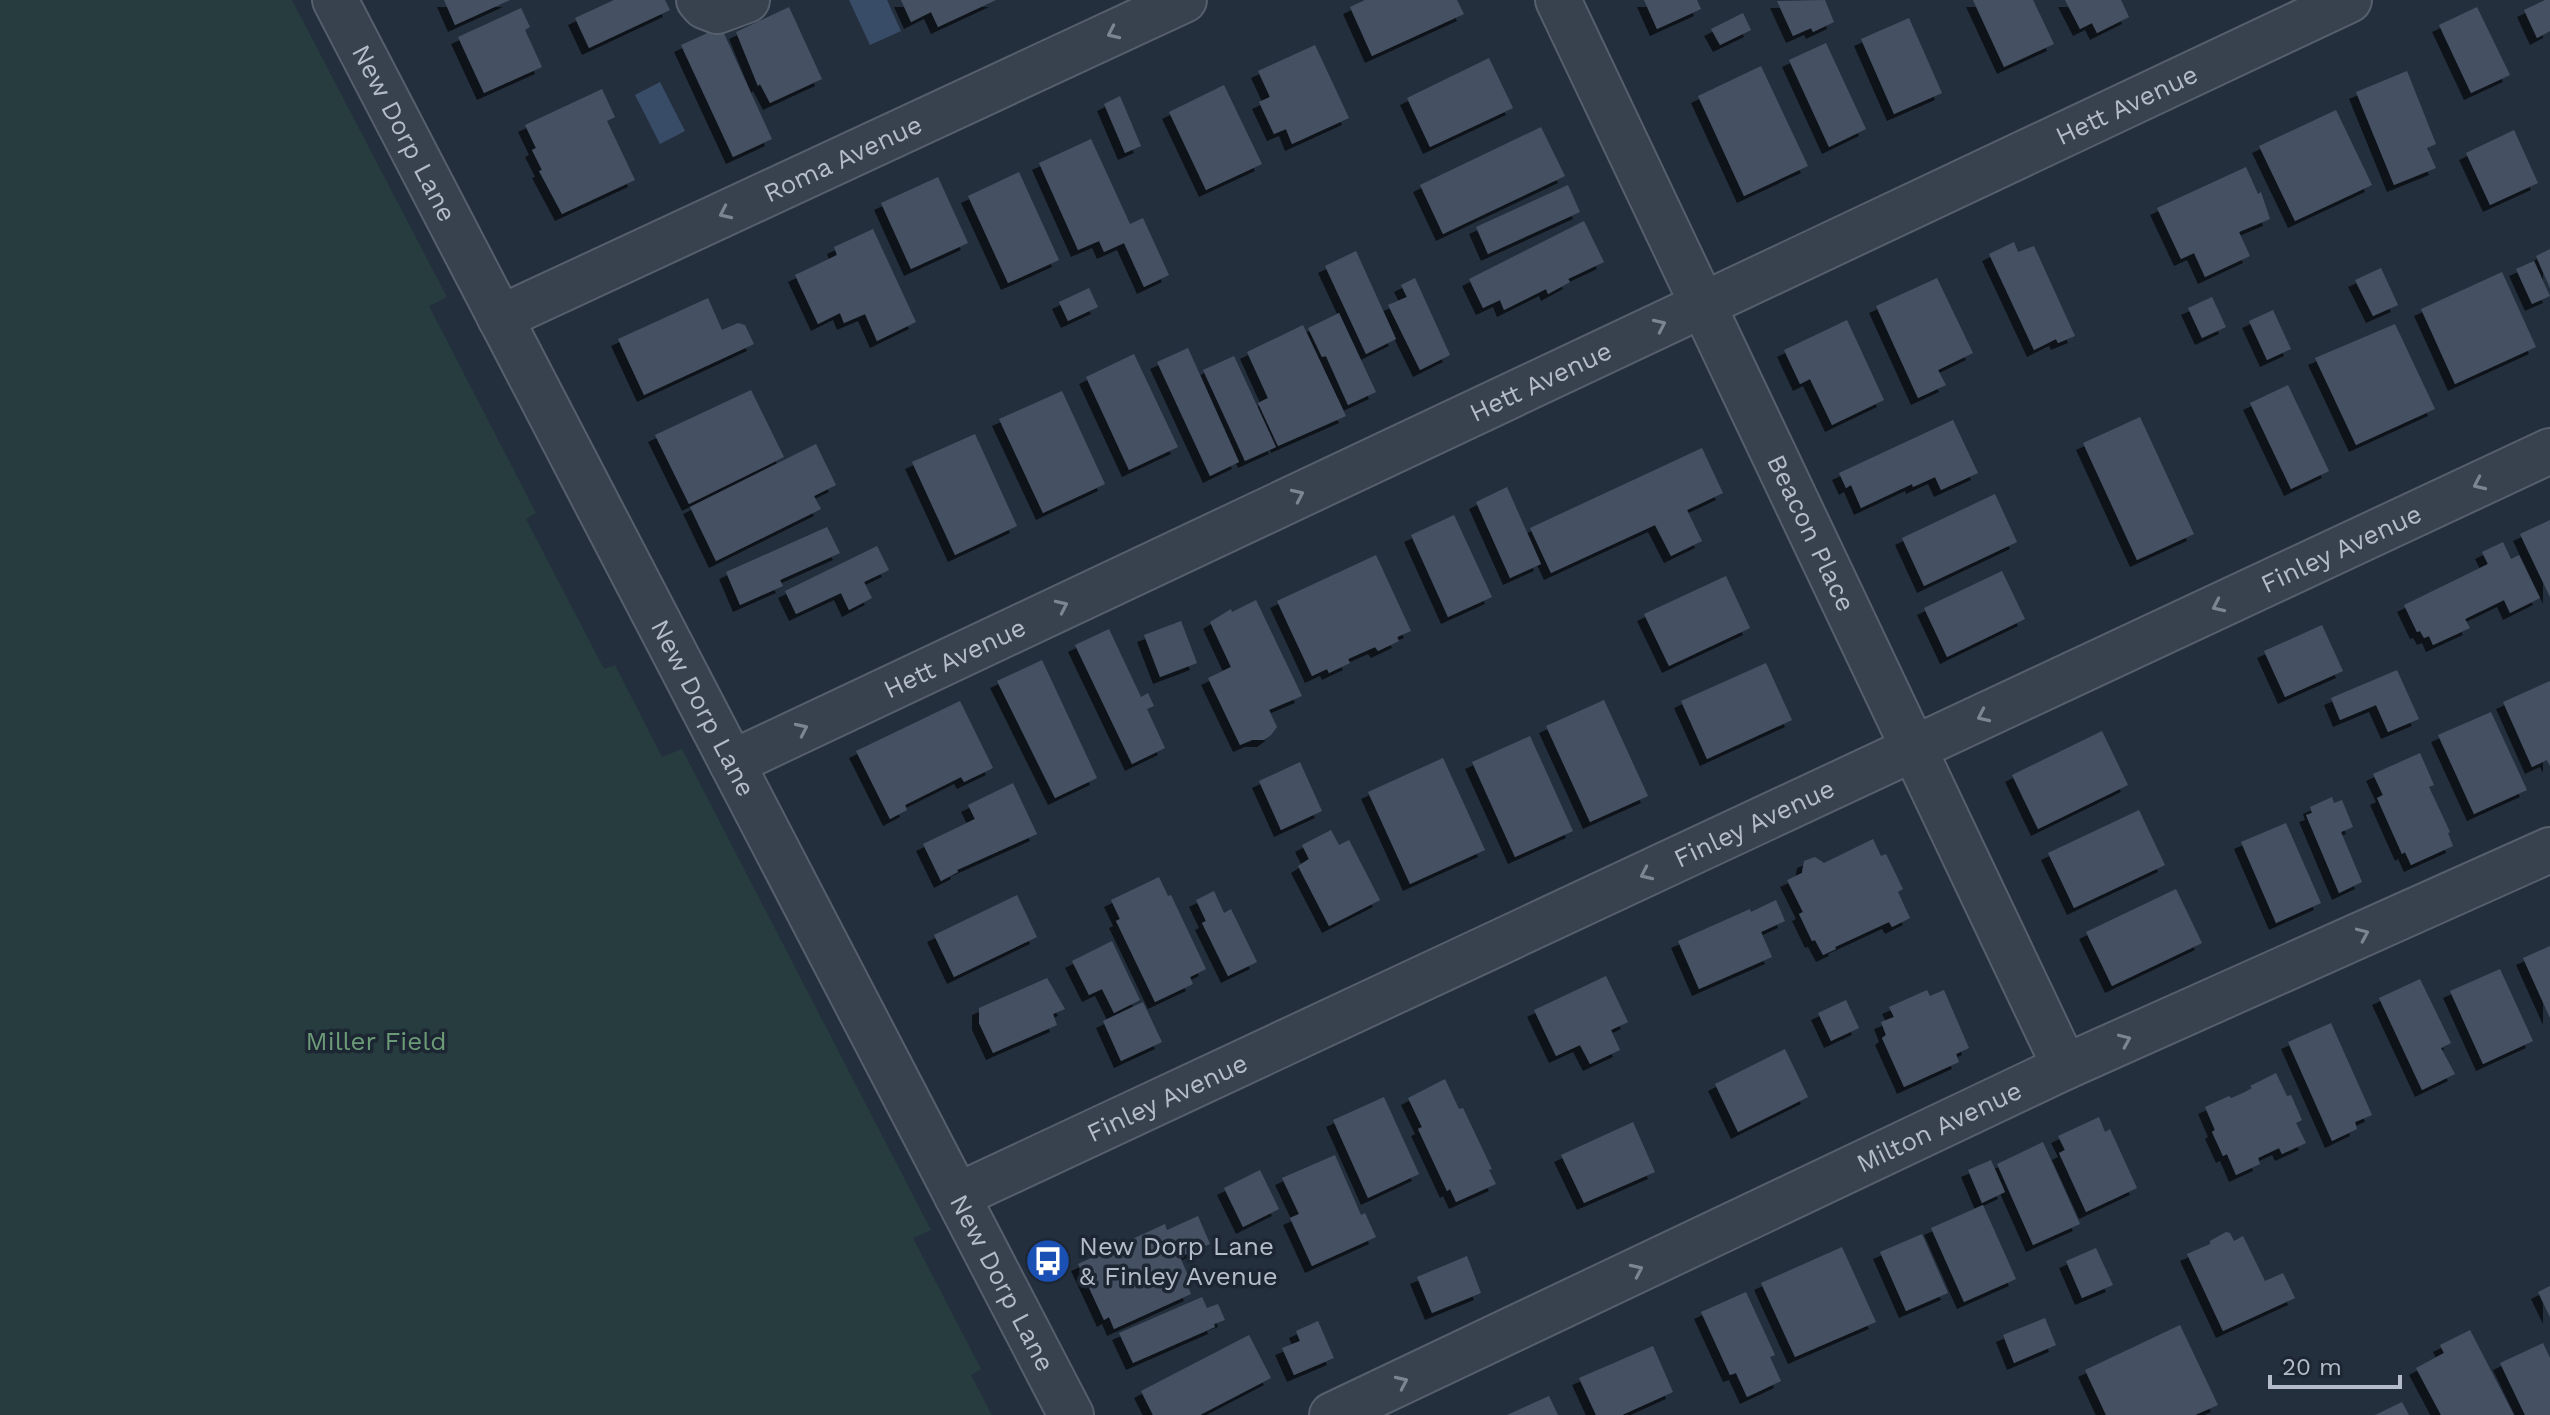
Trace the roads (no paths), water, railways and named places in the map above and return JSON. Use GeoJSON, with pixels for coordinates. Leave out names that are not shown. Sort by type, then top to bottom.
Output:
{"type":"FeatureCollection","features":[{"type":"Feature","properties":{"kind":"street","name":"New Dorp Lane"},"geometry":{"type":"LineString","coordinates":[[335,0],[1071,1415]]}},
{"type":"Feature","properties":{"kind":"street"},"geometry":{"type":"LineString","coordinates":[[701,3],[717,11],[747,0]]}},
{"type":"Feature","properties":{"kind":"street","name":"Roma Avenue"},"geometry":{"type":"LineString","coordinates":[[500,318],[1184,0]]}},
{"type":"Feature","properties":{"kind":"street","name":"Beacon Place"},"geometry":{"type":"LineString","coordinates":[[1558,0],[2065,1067]]}},
{"type":"Feature","properties":{"kind":"street","name":"Hett Avenue"},"geometry":{"type":"LineString","coordinates":[[732,763],[2349,0]]}},
{"type":"Feature","properties":{"kind":"street","name":"Finley Avenue"},"geometry":{"type":"LineString","coordinates":[[957,1196],[2550,451]]}},
{"type":"Feature","properties":{"kind":"street","name":"Milton Avenue"},"geometry":{"type":"LineString","coordinates":[[1332,1415],[2065,1067],[2550,850]]}},
{"type":"Feature","properties":{"kind":"water"},"geometry":{"type":"Polygon","coordinates":[[[849,0],[887,0],[901,31],[870,45],[849,0]]]}},
{"type":"Feature","properties":{"kind":"water"},"geometry":{"type":"Polygon","coordinates":[[[660,82],[685,131],[660,144],[635,95],[660,82]]]}},
{"type":"Feature","properties":{"kind":"place","name":"New Dorp Lane & Finley Avenue"},"geometry":{"type":"Point","coordinates":[1048,1261]}},
{"type":"Feature","properties":{"kind":"park label","name":"Miller Field"},"geometry":{"type":"Point","coordinates":[376,1041]}}]}
